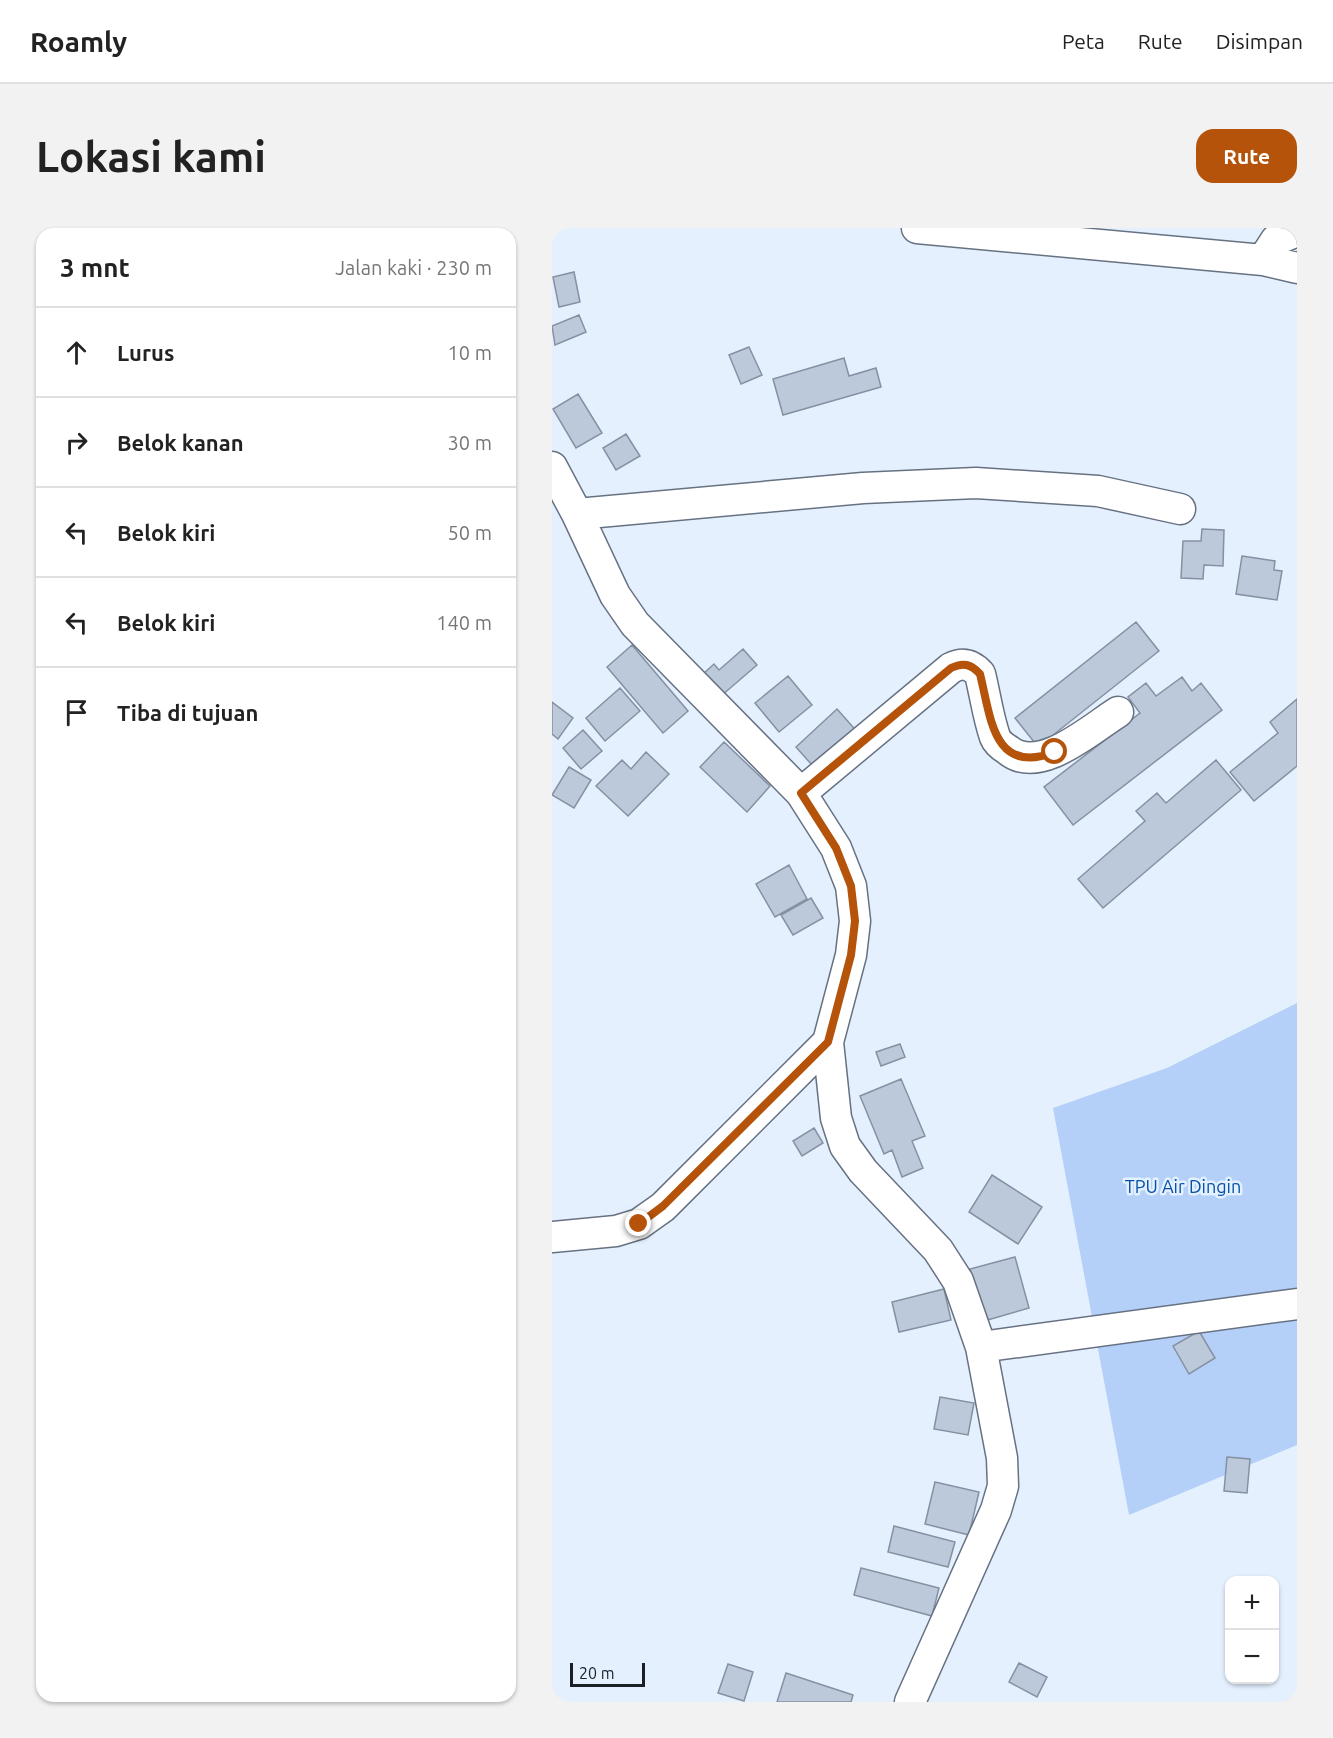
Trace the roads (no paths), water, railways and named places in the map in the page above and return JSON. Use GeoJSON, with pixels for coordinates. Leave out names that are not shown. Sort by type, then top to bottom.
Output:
{"type":"FeatureCollection","features":[{"type":"Feature","properties":{"kind":"street"},"geometry":{"type":"LineString","coordinates":[[917,228],[1263,260],[1297,268]]}},
{"type":"Feature","properties":{"kind":"street"},"geometry":{"type":"LineString","coordinates":[[1263,260],[1276,240],[1297,231]]}},
{"type":"Feature","properties":{"kind":"street"},"geometry":{"type":"LineString","coordinates":[[552,467],[578,514],[615,595],[634,624],[801,793],[836,848],[851,886],[855,921],[851,955],[828,1042],[836,1118],[845,1146],[863,1172],[938,1250],[958,1281],[981,1347],[1002,1458],[1003,1486],[996,1510],[910,1702]]}},
{"type":"Feature","properties":{"kind":"street"},"geometry":{"type":"LineString","coordinates":[[578,514],[862,488],[976,483],[1098,491],[1180,508]]}},
{"type":"Feature","properties":{"kind":"street"},"geometry":{"type":"LineString","coordinates":[[801,793],[959,663],[972,666],[980,674],[996,739],[1010,752],[1025,758],[1041,758],[1055,752],[1118,712]]}},
{"type":"Feature","properties":{"kind":"street"},"geometry":{"type":"LineString","coordinates":[[552,1237],[616,1231],[639,1224],[663,1206],[828,1042]]}},
{"type":"Feature","properties":{"kind":"street"},"geometry":{"type":"LineString","coordinates":[[981,1347],[1297,1304]]}},
{"type":"Feature","properties":{"kind":"park label","name":"TPU Air Dingin"},"geometry":{"type":"Point","coordinates":[1183,1187]}}]}
